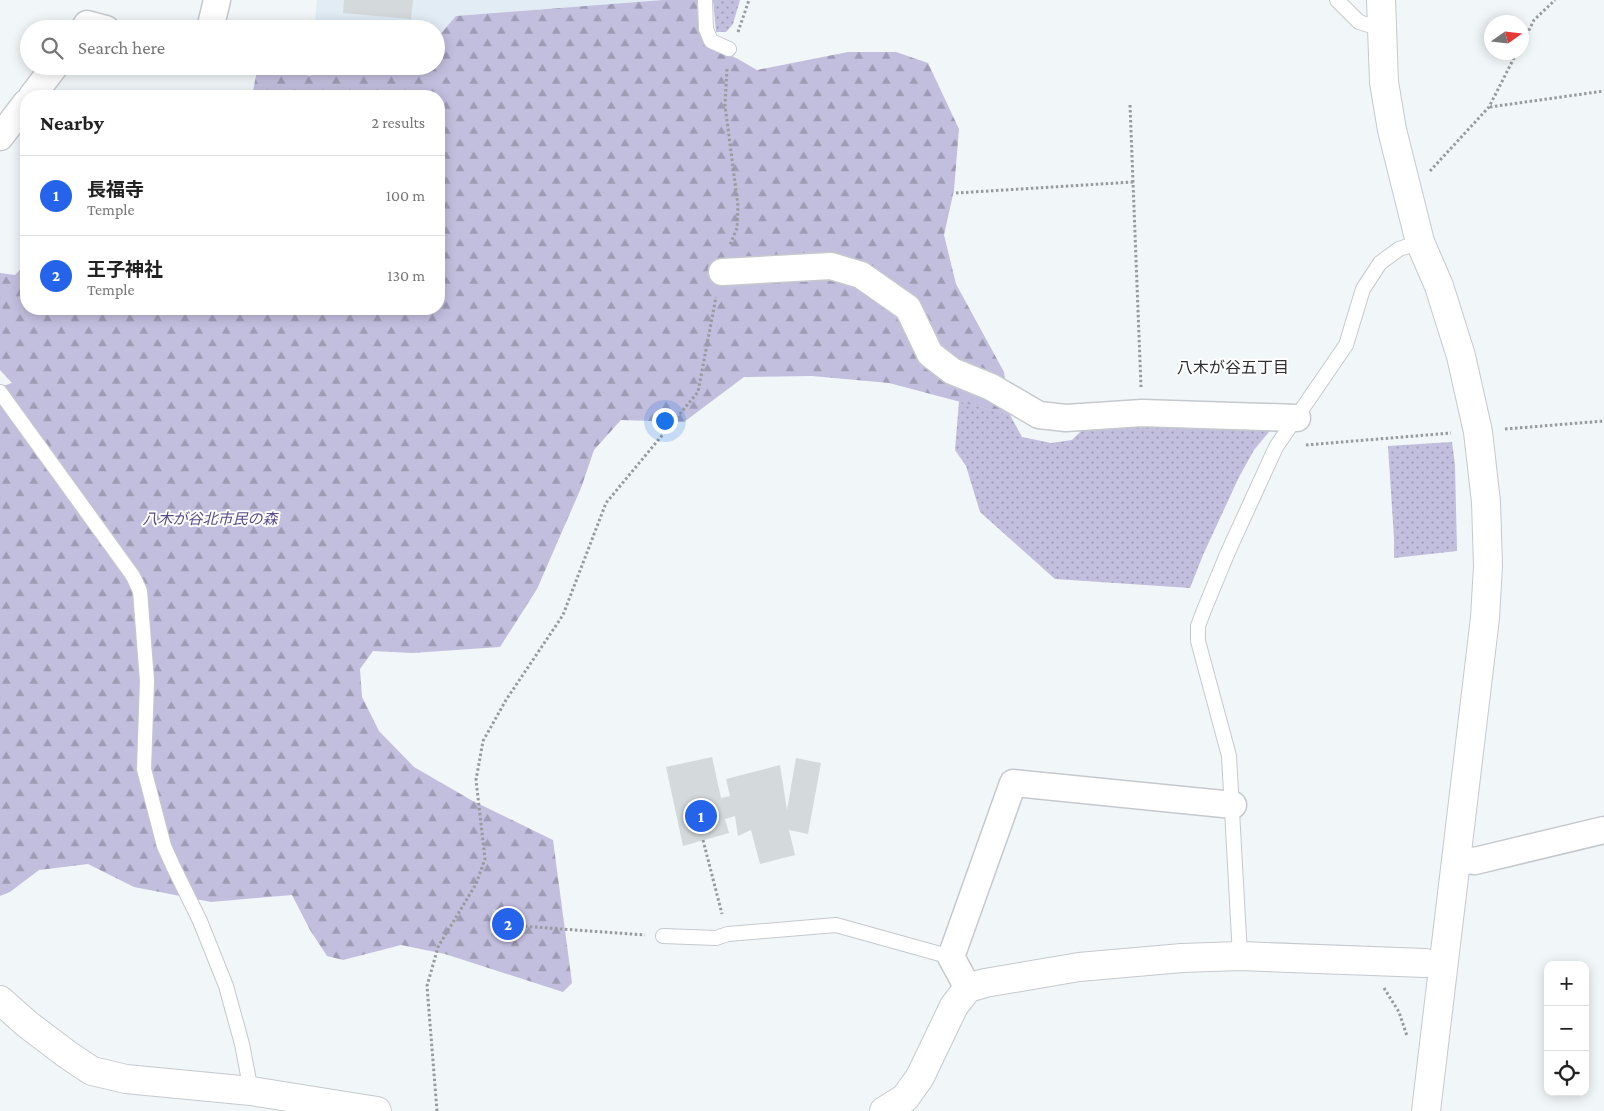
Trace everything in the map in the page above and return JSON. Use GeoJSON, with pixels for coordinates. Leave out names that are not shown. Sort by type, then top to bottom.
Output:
{"type":"FeatureCollection","features":[{"type":"Feature","properties":{"kind":"street"},"geometry":{"type":"LineString","coordinates":[[212,20],[217,0]]}},
{"type":"Feature","properties":{"kind":"street"},"geometry":{"type":"LineString","coordinates":[[1381,0],[1384,82],[1392,130],[1420,242],[1439,286],[1461,356],[1478,432],[1486,502],[1487,574],[1485,618],[1456,859],[1434,964],[1426,1111]]}},
{"type":"Feature","properties":{"kind":"street"},"geometry":{"type":"LineString","coordinates":[[37,90],[48,75]]}},
{"type":"Feature","properties":{"kind":"street"},"geometry":{"type":"LineString","coordinates":[[0,137],[20,111]]}},
{"type":"Feature","properties":{"kind":"street"},"geometry":{"type":"LineString","coordinates":[[722,272],[831,266],[861,275],[908,308],[930,354],[952,371],[992,387],[1040,415],[1066,418],[1142,413],[1297,418]]}},
{"type":"Feature","properties":{"kind":"street"},"geometry":{"type":"LineString","coordinates":[[968,988],[951,957],[1013,783],[1233,805]]}},
{"type":"Feature","properties":{"kind":"street"},"geometry":{"type":"LineString","coordinates":[[1456,859],[1475,861],[1604,830]]}},
{"type":"Feature","properties":{"kind":"street"},"geometry":{"type":"LineString","coordinates":[[901,1107],[920,1078],[954,1006],[968,988],[985,983],[1079,967],[1182,958],[1240,956],[1434,964]]}},
{"type":"Feature","properties":{"kind":"street"},"geometry":{"type":"LineString","coordinates":[[0,1000],[27,1024],[92,1071],[126,1080],[251,1091],[377,1111]]}},
{"type":"Feature","properties":{"kind":"lane"},"geometry":{"type":"LineString","coordinates":[[705,0],[706,29],[711,41],[729,48]]}},
{"type":"Feature","properties":{"kind":"lane"},"geometry":{"type":"LineString","coordinates":[[1337,0],[1359,22],[1381,29]]}},
{"type":"Feature","properties":{"kind":"lane"},"geometry":{"type":"LineString","coordinates":[[1240,956],[1229,756],[1198,641],[1198,626],[1228,552],[1276,447],[1346,345],[1363,288],[1380,263],[1399,249],[1420,242]]}},
{"type":"Feature","properties":{"kind":"lane"},"geometry":{"type":"LineString","coordinates":[[0,392],[133,576],[140,591],[147,681],[144,769],[164,846],[200,921],[226,986],[242,1044],[251,1091]]}},
{"type":"Feature","properties":{"kind":"lane"},"geometry":{"type":"LineString","coordinates":[[663,936],[716,938],[728,934],[836,925],[951,957]]}},
{"type":"Feature","properties":{"kind":"path"},"geometry":{"type":"LineString","coordinates":[[437,1111],[427,986],[438,947],[476,884],[485,859],[476,780],[483,741],[510,694],[563,615],[606,503],[698,392],[722,272],[737,228],[738,206],[726,105],[729,48],[740,28],[749,0]]}},
{"type":"Feature","properties":{"kind":"path"},"geometry":{"type":"LineString","coordinates":[[1529,30],[1534,20],[1554,0]]}},
{"type":"Feature","properties":{"kind":"path"},"geometry":{"type":"LineString","coordinates":[[1405,184],[1423,178],[1490,107],[1513,60]]}},
{"type":"Feature","properties":{"kind":"path"},"geometry":{"type":"LineString","coordinates":[[1490,107],[1604,91]]}},
{"type":"Feature","properties":{"kind":"path"},"geometry":{"type":"LineString","coordinates":[[1130,105],[1142,413]]}},
{"type":"Feature","properties":{"kind":"path"},"geometry":{"type":"LineString","coordinates":[[956,193],[1133,182]]}},
{"type":"Feature","properties":{"kind":"path"},"geometry":{"type":"LineString","coordinates":[[1276,447],[1604,421]]}},
{"type":"Feature","properties":{"kind":"path"},"geometry":{"type":"LineString","coordinates":[[703,840],[728,934]]}},
{"type":"Feature","properties":{"kind":"path"},"geometry":{"type":"LineString","coordinates":[[520,926],[663,936]]}},
{"type":"Feature","properties":{"kind":"path"},"geometry":{"type":"LineString","coordinates":[[1367,960],[1399,1012],[1407,1039]]}},
{"type":"Feature","properties":{"kind":"shaded area"},"geometry":{"type":"Polygon","coordinates":[[[317,0],[663,0],[456,16],[445,29],[445,20],[315,20],[317,0]]]}},
{"type":"Feature","properties":{"kind":"green space","name":"八木が谷北市民の森"},"geometry":{"type":"Polygon","coordinates":[[[663,0],[697,0],[699,32],[705,43],[757,70],[848,52],[896,52],[928,63],[959,129],[954,190],[944,235],[956,284],[1004,372],[1010,415],[889,383],[812,376],[744,377],[684,422],[621,420],[594,450],[581,488],[537,589],[500,647],[412,653],[373,651],[360,669],[362,697],[379,731],[414,767],[471,800],[553,840],[572,983],[563,992],[445,954],[401,945],[343,960],[327,956],[310,930],[292,895],[211,902],[134,887],[88,864],[39,870],[10,892],[0,896],[0,387],[12,383],[0,370],[0,273],[15,275],[20,270],[20,315],[445,315],[445,90],[253,90],[256,75],[445,75],[445,29],[456,16],[663,0]]]}},
{"type":"Feature","properties":{"kind":"green space"},"geometry":{"type":"Polygon","coordinates":[[[713,0],[740,0],[733,24],[726,32],[716,32],[713,0]]]}},
{"type":"Feature","properties":{"kind":"green space"},"geometry":{"type":"Polygon","coordinates":[[[959,401],[1010,415],[1022,437],[1051,443],[1072,440],[1087,425],[1134,423],[1273,427],[1254,450],[1239,477],[1190,588],[1055,579],[980,512],[966,466],[955,450],[959,401]]]}},
{"type":"Feature","properties":{"kind":"green space"},"geometry":{"type":"Polygon","coordinates":[[[1452,442],[1455,465],[1457,551],[1394,558],[1388,446],[1452,442]]]}},
{"type":"Feature","properties":{"kind":"building"},"geometry":{"type":"Polygon","coordinates":[[[344,0],[413,0],[411,19],[343,13],[344,0]]]}},
{"type":"Feature","properties":{"kind":"building"},"geometry":{"type":"Polygon","coordinates":[[[712,757],[721,798],[730,796],[726,779],[780,765],[787,810],[796,758],[821,763],[808,834],[789,830],[795,855],[760,864],[751,830],[738,836],[735,816],[725,819],[729,833],[683,846],[666,767],[712,757]]]}},
{"type":"Feature","properties":{"kind":"building"},"geometry":{"type":"Polygon","coordinates":[[[493,909],[521,915],[518,938],[490,933],[493,909]]]}},
{"type":"Feature","properties":{"kind":"place","name":"長福寺"},"geometry":{"type":"Point","coordinates":[701,816]}},
{"type":"Feature","properties":{"kind":"place","name":"王子神社"},"geometry":{"type":"Point","coordinates":[508,924]}},
{"type":"Feature","properties":{"kind":"district","name":"八木が谷五丁目"},"geometry":{"type":"Point","coordinates":[1233,367]}}]}
